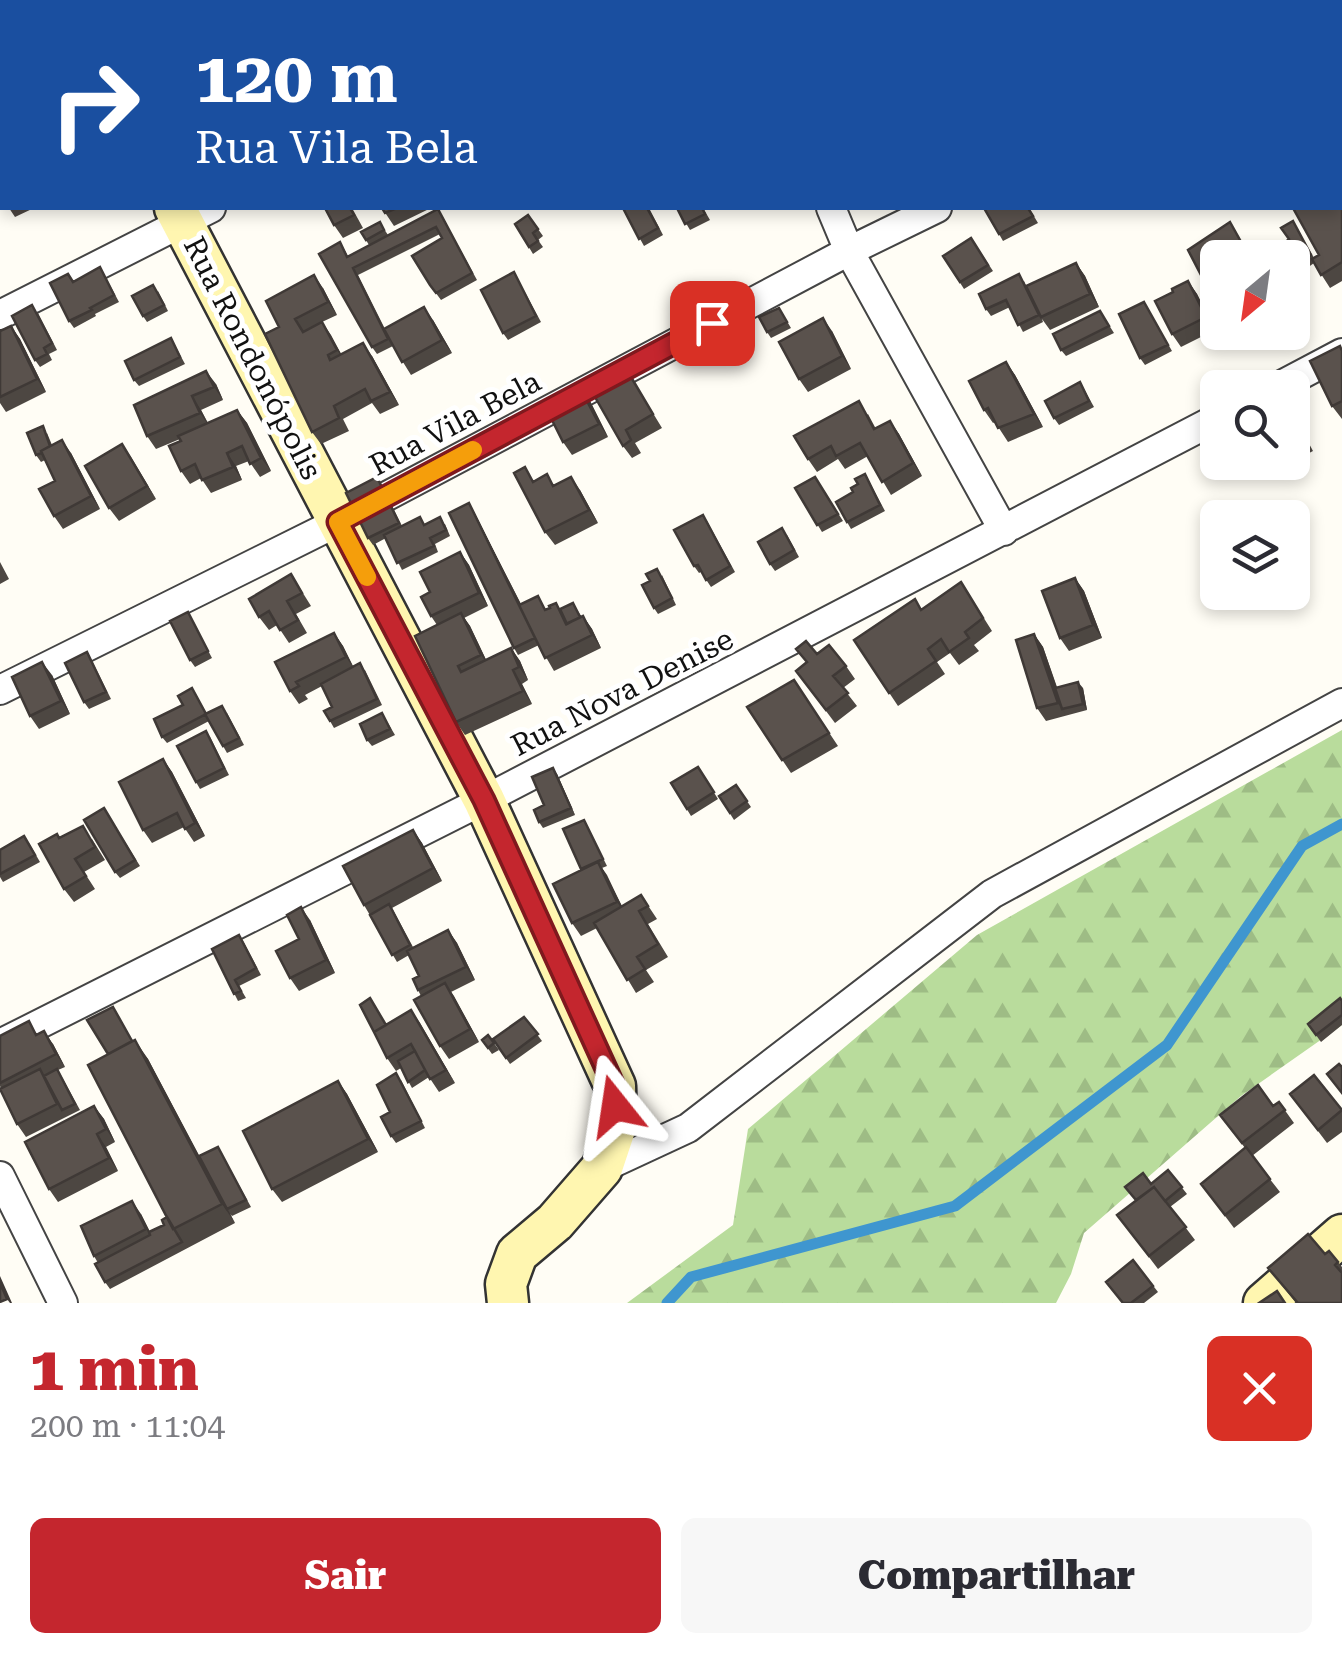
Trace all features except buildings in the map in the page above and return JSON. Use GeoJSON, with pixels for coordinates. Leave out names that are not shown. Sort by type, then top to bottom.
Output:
{"type":"FeatureCollection","features":[{"type":"Feature","properties":{"kind":"street"},"geometry":{"type":"LineString","coordinates":[[832,210],[849,250],[1004,530]]}},
{"type":"Feature","properties":{"kind":"street","name":"Rua Vila Bela"},"geometry":{"type":"LineString","coordinates":[[0,690],[338,522],[849,250],[933,210]]}},
{"type":"Feature","properties":{"kind":"street"},"geometry":{"type":"LineString","coordinates":[[0,315],[190,213]]}},
{"type":"Feature","properties":{"kind":"street","name":"Rua Rondonópolis"},"geometry":{"type":"LineString","coordinates":[[190,213],[338,522],[484,800],[614,1086],[616,1126],[602,1168],[556,1222],[517,1254],[508,1270],[508,1303]]}},
{"type":"Feature","properties":{"kind":"street"},"geometry":{"type":"LineString","coordinates":[[1310,370],[1342,353]]}},
{"type":"Feature","properties":{"kind":"street","name":"Rua Nova Denise"},"geometry":{"type":"LineString","coordinates":[[0,1044],[484,800],[1200,427]]}},
{"type":"Feature","properties":{"kind":"street"},"geometry":{"type":"LineString","coordinates":[[602,1168],[688,1128],[992,894],[1342,703]]}},
{"type":"Feature","properties":{"kind":"street"},"geometry":{"type":"LineString","coordinates":[[0,1176],[63,1303]]}},
{"type":"Feature","properties":{"kind":"street"},"geometry":{"type":"LineString","coordinates":[[1264,1303],[1342,1235]]}},
{"type":"Feature","properties":{"kind":"green space"},"geometry":{"type":"Polygon","coordinates":[[[1342,730],[1342,1025],[1241,1096],[1084,1233],[1071,1274],[1056,1303],[627,1303],[733,1225],[748,1129],[977,935],[1342,730]]]}},
{"type":"Feature","properties":{"kind":"waterway"},"geometry":{"type":"LineString","coordinates":[[667,1303],[691,1277],[955,1206],[1167,1045],[1302,846],[1342,824]]}},
{"type":"Feature","properties":{"kind":"slow traffic"},"geometry":{"type":"LineString","coordinates":[[367,577],[338,522],[473,450]]}},
{"type":"Feature","properties":{"kind":"route"},"geometry":{"type":"LineString","coordinates":[[615,1106],[614,1086],[484,800],[338,522],[712,323]]}}]}
